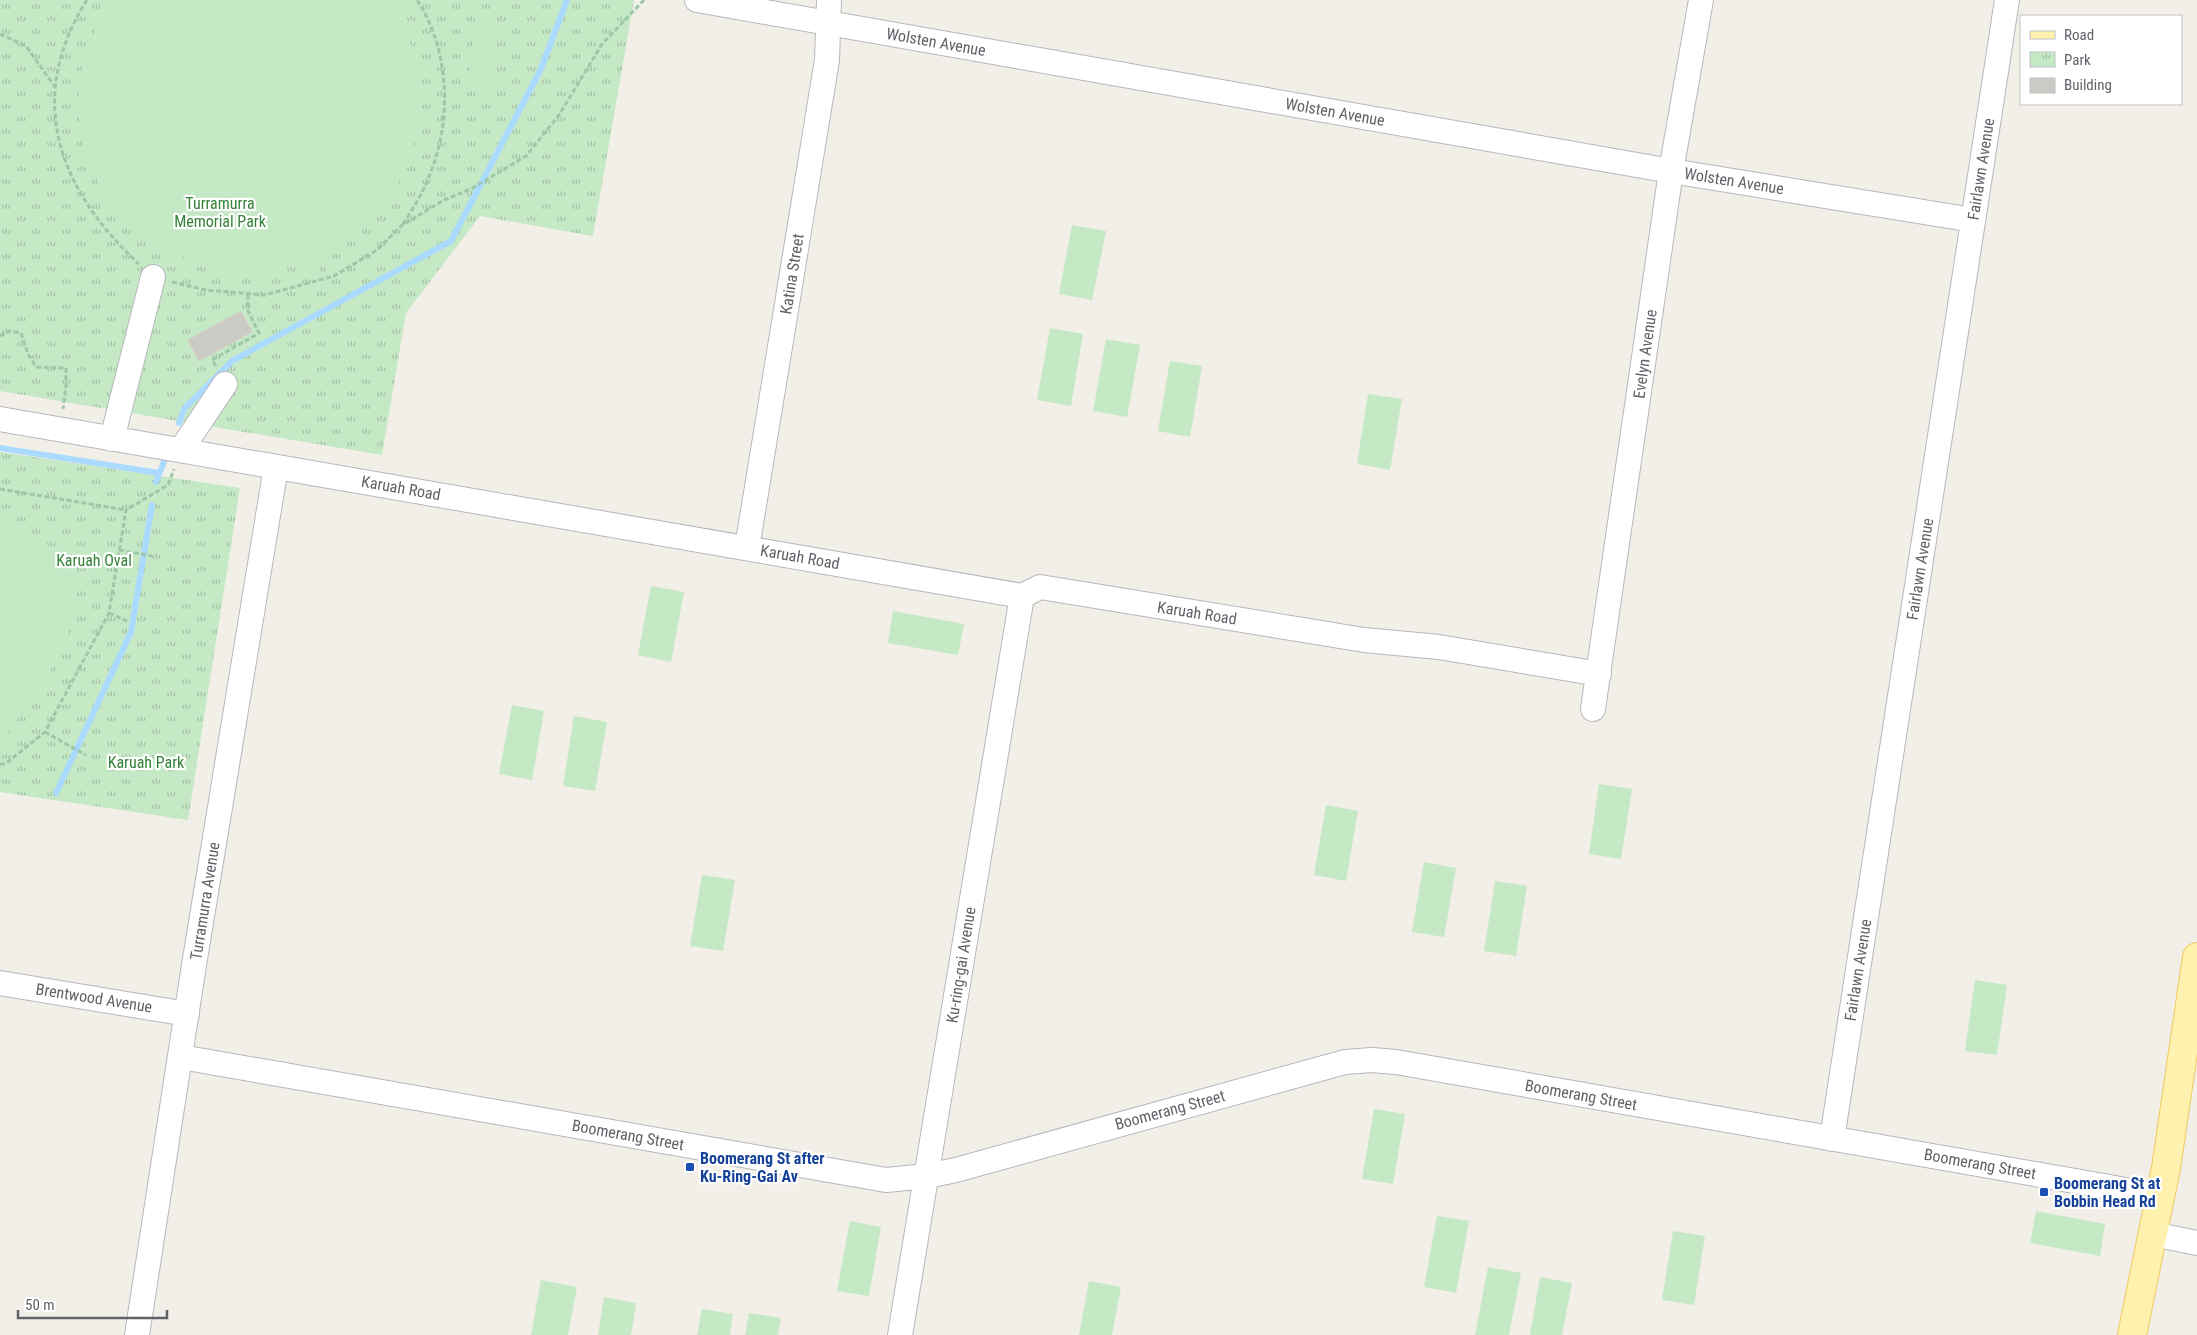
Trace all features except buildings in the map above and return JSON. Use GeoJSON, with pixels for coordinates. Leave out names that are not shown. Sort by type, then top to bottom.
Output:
{"type":"FeatureCollection","features":[{"type":"Feature","properties":{"kind":"main road"},"geometry":{"type":"LineString","coordinates":[[2132,1335],[2160,1196],[2197,957]]}},
{"type":"Feature","properties":{"kind":"street","name":"Wolsten Avenue"},"geometry":{"type":"LineString","coordinates":[[697,0],[829,12],[1671,171],[1973,220]]}},
{"type":"Feature","properties":{"kind":"street","name":"Evelyn Avenue"},"geometry":{"type":"LineString","coordinates":[[1593,710],[1671,171],[1701,0]]}},
{"type":"Feature","properties":{"kind":"street","name":"Fairlawn Avenue"},"geometry":{"type":"LineString","coordinates":[[1832,1139],[2007,0]]}},
{"type":"Feature","properties":{"kind":"street","name":"Katina Street"},"geometry":{"type":"LineString","coordinates":[[747,548],[828,60],[829,12]]}},
{"type":"Feature","properties":{"kind":"street"},"geometry":{"type":"LineString","coordinates":[[112,438],[153,276]]}},
{"type":"Feature","properties":{"kind":"street"},"geometry":{"type":"LineString","coordinates":[[181,450],[225,384]]}},
{"type":"Feature","properties":{"kind":"street","name":"Karuah Road"},"geometry":{"type":"LineString","coordinates":[[0,419],[1022,596],[1040,587],[1364,640],[1439,647],[1599,674]]}},
{"type":"Feature","properties":{"kind":"street","name":"Turramurra Avenue"},"geometry":{"type":"LineString","coordinates":[[137,1335],[276,467]]}},
{"type":"Feature","properties":{"kind":"street","name":"Ku-ring-gai Avenue"},"geometry":{"type":"LineString","coordinates":[[900,1335],[1022,596]]}},
{"type":"Feature","properties":{"kind":"street","name":"Brentwood Avenue"},"geometry":{"type":"LineString","coordinates":[[0,983],[187,1014]]}},
{"type":"Feature","properties":{"kind":"street","name":"Boomerang Street"},"geometry":{"type":"LineString","coordinates":[[181,1057],[886,1180],[927,1176],[956,1170],[1345,1062],[1372,1060],[1396,1062],[2160,1196]]}},
{"type":"Feature","properties":{"kind":"street"},"geometry":{"type":"LineString","coordinates":[[2153,1234],[2197,1243]]}},
{"type":"Feature","properties":{"kind":"path"},"geometry":{"type":"LineString","coordinates":[[87,0],[62,46],[55,88],[58,138],[66,166],[81,196],[101,225],[153,276],[206,290],[265,295],[334,276],[377,250],[401,226],[418,200],[434,166],[443,124],[444,72],[428,17],[416,0]]}},
{"type":"Feature","properties":{"kind":"path"},"geometry":{"type":"LineString","coordinates":[[401,226],[444,200],[471,189],[526,156],[559,115],[602,44],[644,0]]}},
{"type":"Feature","properties":{"kind":"path"},"geometry":{"type":"LineString","coordinates":[[0,34],[26,46],[55,88]]}},
{"type":"Feature","properties":{"kind":"path"},"geometry":{"type":"LineString","coordinates":[[212,360],[259,334],[248,311],[248,294]]}},
{"type":"Feature","properties":{"kind":"path"},"geometry":{"type":"LineString","coordinates":[[0,336],[9,331],[21,333],[28,354],[36,367],[66,368],[66,387],[60,429]]}},
{"type":"Feature","properties":{"kind":"path"},"geometry":{"type":"LineString","coordinates":[[0,489],[126,510],[168,485],[181,450]]}},
{"type":"Feature","properties":{"kind":"path"},"geometry":{"type":"LineString","coordinates":[[0,764],[4,764],[45,732],[110,613],[126,510]]}},
{"type":"Feature","properties":{"kind":"path"},"geometry":{"type":"LineString","coordinates":[[119,550],[152,556]]}},
{"type":"Feature","properties":{"kind":"path"},"geometry":{"type":"LineString","coordinates":[[110,613],[129,622]]}},
{"type":"Feature","properties":{"kind":"path"},"geometry":{"type":"LineString","coordinates":[[45,732],[86,755]]}},
{"type":"Feature","properties":{"kind":"green space","name":"Turramurra Memorial Park"},"geometry":{"type":"Polygon","coordinates":[[[0,0],[634,0],[593,236],[480,216],[406,313],[382,455],[0,391],[0,0]]]}},
{"type":"Feature","properties":{"kind":"green space"},"geometry":{"type":"Polygon","coordinates":[[[112,0],[398,0],[406,3],[400,20],[412,46],[420,82],[421,102],[415,142],[400,180],[390,197],[378,213],[345,244],[325,254],[319,271],[300,265],[271,272],[237,272],[191,261],[168,250],[147,236],[128,220],[111,201],[98,181],[89,160],[81,157],[83,139],[79,94],[80,79],[87,51],[98,25],[112,0]]]}},
{"type":"Feature","properties":{"kind":"green space"},"geometry":{"type":"Polygon","coordinates":[[[475,18],[498,20],[493,88],[469,86],[475,18]]]}},
{"type":"Feature","properties":{"kind":"green space"},"geometry":{"type":"Polygon","coordinates":[[[1072,225],[1106,231],[1092,300],[1059,294],[1072,225]]]}},
{"type":"Feature","properties":{"kind":"green space"},"geometry":{"type":"Polygon","coordinates":[[[1050,328],[1083,334],[1071,406],[1037,400],[1050,328]]]}},
{"type":"Feature","properties":{"kind":"green space"},"geometry":{"type":"Polygon","coordinates":[[[1106,339],[1140,345],[1127,417],[1093,411],[1106,339]]]}},
{"type":"Feature","properties":{"kind":"green space"},"geometry":{"type":"Polygon","coordinates":[[[1170,361],[1202,366],[1190,437],[1158,431],[1170,361]]]}},
{"type":"Feature","properties":{"kind":"green space"},"geometry":{"type":"Polygon","coordinates":[[[1368,394],[1402,399],[1390,470],[1357,464],[1368,394]]]}},
{"type":"Feature","properties":{"kind":"green space","name":"Karuah Oval"},"geometry":{"type":"Polygon","coordinates":[[[0,452],[240,488],[188,820],[0,792],[0,452]]]}},
{"type":"Feature","properties":{"kind":"green space"},"geometry":{"type":"Polygon","coordinates":[[[0,513],[76,573],[67,645],[7,735],[0,735],[0,513]]]}},
{"type":"Feature","properties":{"kind":"green space"},"geometry":{"type":"Polygon","coordinates":[[[651,586],[684,592],[671,662],[638,655],[651,586]]]}},
{"type":"Feature","properties":{"kind":"green space"},"geometry":{"type":"Polygon","coordinates":[[[893,611],[964,624],[958,655],[888,643],[893,611]]]}},
{"type":"Feature","properties":{"kind":"green space"},"geometry":{"type":"Polygon","coordinates":[[[512,705],[544,711],[532,780],[499,774],[512,705]]]}},
{"type":"Feature","properties":{"kind":"green space"},"geometry":{"type":"Polygon","coordinates":[[[574,716],[607,722],[595,791],[563,786],[574,716]]]}},
{"type":"Feature","properties":{"kind":"green space"},"geometry":{"type":"Polygon","coordinates":[[[1599,784],[1632,789],[1621,859],[1589,854],[1599,784]]]}},
{"type":"Feature","properties":{"kind":"green space"},"geometry":{"type":"Polygon","coordinates":[[[1326,805],[1358,811],[1346,881],[1314,875],[1326,805]]]}},
{"type":"Feature","properties":{"kind":"green space"},"geometry":{"type":"Polygon","coordinates":[[[1424,862],[1456,868],[1444,937],[1412,932],[1424,862]]]}},
{"type":"Feature","properties":{"kind":"green space"},"geometry":{"type":"Polygon","coordinates":[[[702,875],[735,880],[723,951],[690,946],[702,875]]]}},
{"type":"Feature","properties":{"kind":"green space"},"geometry":{"type":"Polygon","coordinates":[[[1495,881],[1527,886],[1516,956],[1484,951],[1495,881]]]}},
{"type":"Feature","properties":{"kind":"green space"},"geometry":{"type":"Polygon","coordinates":[[[1975,980],[2007,985],[1997,1055],[1965,1051],[1975,980]]]}},
{"type":"Feature","properties":{"kind":"green space"},"geometry":{"type":"Polygon","coordinates":[[[1374,1109],[1405,1114],[1393,1184],[1362,1179],[1374,1109]]]}},
{"type":"Feature","properties":{"kind":"green space"},"geometry":{"type":"Polygon","coordinates":[[[2036,1211],[2105,1224],[2100,1256],[2030,1243],[2036,1211]]]}},
{"type":"Feature","properties":{"kind":"green space"},"geometry":{"type":"Polygon","coordinates":[[[1437,1216],[1469,1221],[1456,1293],[1424,1287],[1437,1216]]]}},
{"type":"Feature","properties":{"kind":"green space"},"geometry":{"type":"Polygon","coordinates":[[[850,1221],[881,1227],[869,1296],[837,1291],[850,1221]]]}},
{"type":"Feature","properties":{"kind":"green space"},"geometry":{"type":"Polygon","coordinates":[[[1673,1231],[1705,1236],[1694,1305],[1662,1300],[1673,1231]]]}},
{"type":"Feature","properties":{"kind":"green space"},"geometry":{"type":"Polygon","coordinates":[[[1488,1267],[1521,1273],[1509,1335],[1475,1335],[1488,1267]]]}},
{"type":"Feature","properties":{"kind":"green space"},"geometry":{"type":"Polygon","coordinates":[[[1540,1277],[1572,1283],[1562,1335],[1530,1335],[1540,1277]]]}},
{"type":"Feature","properties":{"kind":"green space"},"geometry":{"type":"Polygon","coordinates":[[[541,1280],[577,1287],[568,1335],[531,1335],[541,1280]]]}},
{"type":"Feature","properties":{"kind":"green space"},"geometry":{"type":"Polygon","coordinates":[[[1089,1281],[1121,1287],[1112,1335],[1079,1335],[1089,1281]]]}},
{"type":"Feature","properties":{"kind":"green space"},"geometry":{"type":"Polygon","coordinates":[[[604,1297],[636,1303],[631,1335],[598,1335],[604,1297]]]}},
{"type":"Feature","properties":{"kind":"green space"},"geometry":{"type":"Polygon","coordinates":[[[702,1309],[733,1314],[730,1335],[697,1335],[702,1309]]]}},
{"type":"Feature","properties":{"kind":"green space"},"geometry":{"type":"Polygon","coordinates":[[[749,1313],[781,1318],[778,1335],[745,1335],[749,1313]]]}},
{"type":"Feature","properties":{"kind":"waterway"},"geometry":{"type":"LineString","coordinates":[[179,423],[184,409],[232,361],[451,241],[541,69],[567,0]]}},
{"type":"Feature","properties":{"kind":"waterway"},"geometry":{"type":"LineString","coordinates":[[0,448],[159,473]]}},
{"type":"Feature","properties":{"kind":"waterway"},"geometry":{"type":"LineString","coordinates":[[156,482],[165,459]]}},
{"type":"Feature","properties":{"kind":"waterway"},"geometry":{"type":"LineString","coordinates":[[56,793],[131,632],[152,505]]}},
{"type":"Feature","properties":{"kind":"place","name":"Boomerang St after Ku-Ring-Gai Av"},"geometry":{"type":"Point","coordinates":[690,1167]}},
{"type":"Feature","properties":{"kind":"place","name":"Boomerang St at Bobbin Head Rd"},"geometry":{"type":"Point","coordinates":[2044,1192]}},
{"type":"Feature","properties":{"kind":"park label","name":"Karuah Park"},"geometry":{"type":"Point","coordinates":[146,762]}}]}
